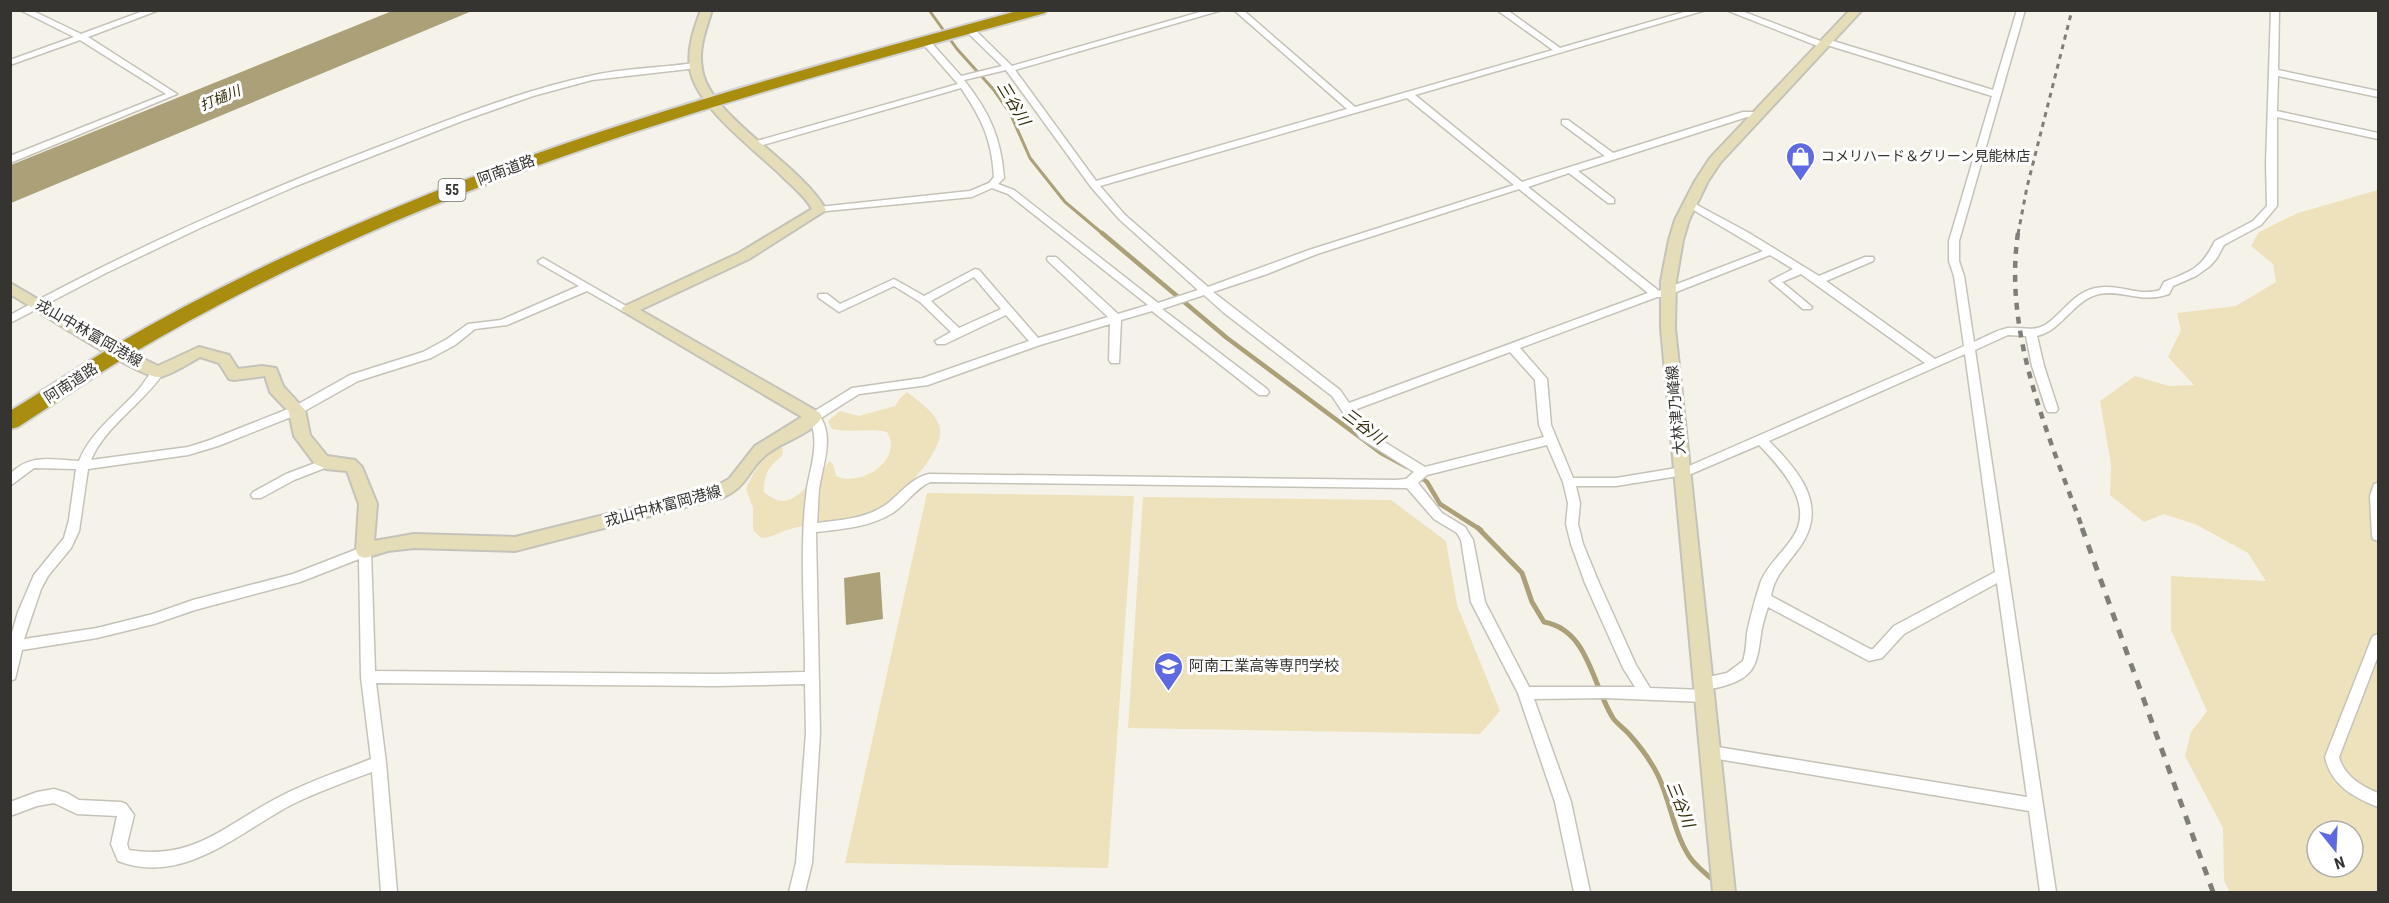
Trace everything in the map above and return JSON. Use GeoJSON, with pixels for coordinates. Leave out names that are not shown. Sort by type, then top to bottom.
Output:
{"type":"FeatureCollection","features":[{"type":"Feature","properties":{"kind":"highway","name":"阿南道路"},"geometry":{"type":"LineString","coordinates":[[962,29],[1014,10]]}},
{"type":"Feature","properties":{"kind":"highway","name":"阿南道路"},"geometry":{"type":"LineString","coordinates":[[10,404],[112,349],[273,270],[436,196],[707,98],[1040,10]]}},
{"type":"Feature","properties":{"kind":"highway","name":"阿南道路"},"geometry":{"type":"LineString","coordinates":[[10,422],[112,349]]}},
{"type":"Feature","properties":{"kind":"main road"},"geometry":{"type":"LineString","coordinates":[[628,310],[744,256],[819,210],[812,197],[707,98],[694,66],[695,46],[707,10]]}},
{"type":"Feature","properties":{"kind":"main road","name":"大林津乃峰線"},"geometry":{"type":"LineString","coordinates":[[1724,884],[1663,293],[1677,234],[1688,203],[1715,161],[1857,10]]}},
{"type":"Feature","properties":{"kind":"main road","name":"戎山中林富岡港線"},"geometry":{"type":"LineString","coordinates":[[10,287],[112,349],[158,372],[199,352],[224,359],[234,375],[271,372],[276,388],[297,410],[302,436],[326,463]]}},
{"type":"Feature","properties":{"kind":"main road"},"geometry":{"type":"LineString","coordinates":[[628,310],[814,417]]}},
{"type":"Feature","properties":{"kind":"main road","name":"戎山中林富岡港線"},"geometry":{"type":"LineString","coordinates":[[365,551],[388,544],[414,541],[515,544],[718,493],[732,487],[740,480],[753,459],[762,450],[797,430],[814,417]]}},
{"type":"Feature","properties":{"kind":"main road"},"geometry":{"type":"LineString","coordinates":[[326,463],[349,464],[354,467],[368,504],[365,551]]}},
{"type":"Feature","properties":{"kind":"street"},"geometry":{"type":"LineString","coordinates":[[10,160],[173,94],[81,37],[24,10]]}},
{"type":"Feature","properties":{"kind":"street"},"geometry":{"type":"LineString","coordinates":[[10,63],[155,10]]}},
{"type":"Feature","properties":{"kind":"street"},"geometry":{"type":"LineString","coordinates":[[756,144],[963,80],[1218,10]]}},
{"type":"Feature","properties":{"kind":"street"},"geometry":{"type":"LineString","coordinates":[[1238,10],[1353,110]]}},
{"type":"Feature","properties":{"kind":"street"},"geometry":{"type":"LineString","coordinates":[[1501,10],[1559,51]]}},
{"type":"Feature","properties":{"kind":"street"},"geometry":{"type":"LineString","coordinates":[[1094,185],[1702,10]]}},
{"type":"Feature","properties":{"kind":"street"},"geometry":{"type":"LineString","coordinates":[[1730,10],[1825,44],[1996,94]]}},
{"type":"Feature","properties":{"kind":"street"},"geometry":{"type":"LineString","coordinates":[[2021,10],[1954,241],[1954,261],[1959,276],[2048,892]]}},
{"type":"Feature","properties":{"kind":"street"},"geometry":{"type":"LineString","coordinates":[[1569,482],[1616,482],[1691,470],[2006,332],[2043,331],[2052,325],[2068,307],[2085,295],[2100,290],[2114,290],[2147,296],[2160,295],[2165,292],[2168,284],[2204,266],[2217,251],[2219,243],[2257,223],[2272,206],[2275,10]]}},
{"type":"Feature","properties":{"kind":"street"},"geometry":{"type":"LineString","coordinates":[[962,29],[1005,68],[1094,185],[1122,217],[1227,310],[1336,393],[1365,435],[1417,477]]}},
{"type":"Feature","properties":{"kind":"street"},"geometry":{"type":"LineString","coordinates":[[819,210],[972,194],[992,185],[999,178],[996,138],[985,115],[963,80],[927,39]]}},
{"type":"Feature","properties":{"kind":"street"},"geometry":{"type":"LineString","coordinates":[[10,320],[211,220],[311,176],[442,126],[578,81],[694,66]]}},
{"type":"Feature","properties":{"kind":"street"},"geometry":{"type":"LineString","coordinates":[[2273,72],[2379,94]]}},
{"type":"Feature","properties":{"kind":"street"},"geometry":{"type":"LineString","coordinates":[[1408,94],[1520,186],[1663,293]]}},
{"type":"Feature","properties":{"kind":"street"},"geometry":{"type":"LineString","coordinates":[[2273,113],[2379,136]]}},
{"type":"Feature","properties":{"kind":"street"},"geometry":{"type":"LineString","coordinates":[[797,892],[805,851],[813,733],[810,528],[813,490],[821,444],[819,425],[814,417],[856,391],[924,382],[952,374],[1036,342],[1189,297],[1313,252],[1746,114],[1757,114]]}},
{"type":"Feature","properties":{"kind":"street"},"geometry":{"type":"LineString","coordinates":[[1565,122],[1612,157]]}},
{"type":"Feature","properties":{"kind":"street"},"geometry":{"type":"LineString","coordinates":[[1571,170],[1611,201]]}},
{"type":"Feature","properties":{"kind":"street"},"geometry":{"type":"LineString","coordinates":[[992,185],[1011,192],[1027,207],[1160,306],[1263,392]]}},
{"type":"Feature","properties":{"kind":"street"},"geometry":{"type":"LineString","coordinates":[[1688,203],[1818,280],[1934,364]]}},
{"type":"Feature","properties":{"kind":"street"},"geometry":{"type":"LineString","coordinates":[[1348,408],[1514,349],[1772,251]]}},
{"type":"Feature","properties":{"kind":"street"},"geometry":{"type":"LineString","coordinates":[[1052,259],[1116,319],[1115,360]]}},
{"type":"Feature","properties":{"kind":"street"},"geometry":{"type":"LineString","coordinates":[[1818,280],[1869,259]]}},
{"type":"Feature","properties":{"kind":"street"},"geometry":{"type":"LineString","coordinates":[[543,261],[628,310]]}},
{"type":"Feature","properties":{"kind":"street"},"geometry":{"type":"LineString","coordinates":[[1801,270],[1774,281],[1807,307]]}},
{"type":"Feature","properties":{"kind":"street"},"geometry":{"type":"LineString","coordinates":[[924,300],[975,272],[1036,342]]}},
{"type":"Feature","properties":{"kind":"street"},"geometry":{"type":"LineString","coordinates":[[822,296],[839,309],[894,282],[924,300],[958,333]]}},
{"type":"Feature","properties":{"kind":"street"},"geometry":{"type":"LineString","coordinates":[[10,482],[23,469],[32,464],[84,465],[188,451],[297,410],[354,378],[427,355],[451,342],[472,326],[503,322],[586,287]]}},
{"type":"Feature","properties":{"kind":"street"},"geometry":{"type":"LineString","coordinates":[[941,341],[1008,310]]}},
{"type":"Feature","properties":{"kind":"street"},"geometry":{"type":"LineString","coordinates":[[2031,333],[2038,366],[2052,409]]}},
{"type":"Feature","properties":{"kind":"street"},"geometry":{"type":"LineString","coordinates":[[1514,349],[1541,379],[1545,425],[1569,482],[1574,503],[1572,524],[1581,554],[1630,668],[1646,693]]}},
{"type":"Feature","properties":{"kind":"street"},"geometry":{"type":"LineString","coordinates":[[10,675],[15,646],[37,581],[66,547],[73,532],[79,507],[78,483],[90,449],[158,372]]}},
{"type":"Feature","properties":{"kind":"street"},"geometry":{"type":"LineString","coordinates":[[810,528],[865,520],[886,512],[917,482],[929,478],[1417,477],[1550,440]]}},
{"type":"Feature","properties":{"kind":"street"},"geometry":{"type":"LineString","coordinates":[[1526,693],[1646,693],[1705,690],[1748,667],[1764,598],[1765,583],[1803,531],[1806,516],[1800,485],[1786,464],[1761,440]]}},
{"type":"Feature","properties":{"kind":"street"},"geometry":{"type":"LineString","coordinates":[[257,495],[290,477],[326,463]]}},
{"type":"Feature","properties":{"kind":"street"},"geometry":{"type":"LineString","coordinates":[[1417,477],[1415,487],[1438,516],[1461,530],[1467,540],[1478,602],[1526,693],[1563,802],[1582,892]]}},
{"type":"Feature","properties":{"kind":"street"},"geometry":{"type":"LineString","coordinates":[[2379,487],[2376,496],[2379,536]]}},
{"type":"Feature","properties":{"kind":"street"},"geometry":{"type":"LineString","coordinates":[[15,646],[98,633],[154,619],[193,605],[295,578],[365,551],[368,677],[379,763],[389,892]]}},
{"type":"Feature","properties":{"kind":"street"},"geometry":{"type":"LineString","coordinates":[[1764,598],[1869,655],[1877,654],[1899,630],[2001,575]]}},
{"type":"Feature","properties":{"kind":"street"},"geometry":{"type":"LineString","coordinates":[[2379,640],[2332,757],[2334,767],[2349,784],[2363,794],[2379,800]]}},
{"type":"Feature","properties":{"kind":"street"},"geometry":{"type":"LineString","coordinates":[[368,677],[716,680],[813,678]]}},
{"type":"Feature","properties":{"kind":"street"},"geometry":{"type":"LineString","coordinates":[[1711,753],[2035,805]]}},
{"type":"Feature","properties":{"kind":"street"},"geometry":{"type":"LineString","coordinates":[[10,809],[37,799],[54,796],[77,807],[121,809],[126,815],[119,844],[124,856],[136,860],[169,859],[212,846],[284,802],[379,763]]}},
{"type":"Feature","properties":{"kind":"shaded area"},"geometry":{"type":"Polygon","coordinates":[[[2378,190],[2378,892],[2230,892],[2224,881],[2223,828],[2185,756],[2191,732],[2207,711],[2171,630],[2171,576],[2266,581],[2248,553],[2197,525],[2164,514],[2144,522],[2110,495],[2111,464],[2100,401],[2135,376],[2169,386],[2194,385],[2168,357],[2181,330],[2177,313],[2236,306],[2276,282],[2273,264],[2251,246],[2259,232],[2298,213],[2378,190]]]}},
{"type":"Feature","properties":{"kind":"shaded area"},"geometry":{"type":"Polygon","coordinates":[[[907,392],[937,420],[940,435],[929,460],[897,496],[877,511],[858,517],[797,527],[765,538],[761,538],[753,530],[753,508],[746,489],[758,467],[775,448],[783,448],[782,456],[768,471],[764,492],[777,500],[794,498],[821,473],[829,461],[833,464],[836,476],[846,479],[868,475],[885,461],[890,452],[891,442],[887,432],[832,429],[828,421],[840,411],[859,416],[895,406],[907,392]]]}},
{"type":"Feature","properties":{"kind":"shaded area"},"geometry":{"type":"Polygon","coordinates":[[[927,493],[1134,496],[1108,868],[845,863],[927,493]]]}},
{"type":"Feature","properties":{"kind":"shaded area"},"geometry":{"type":"Polygon","coordinates":[[[1143,497],[1391,500],[1446,541],[1457,605],[1500,711],[1480,734],[1128,728],[1143,497]]]}},
{"type":"Feature","properties":{"kind":"water","name":"打樋川"},"geometry":{"type":"Polygon","coordinates":[[[392,11],[472,11],[11,203],[11,165],[392,11]]]}},
{"type":"Feature","properties":{"kind":"water"},"geometry":{"type":"Polygon","coordinates":[[[880,572],[883,619],[846,625],[844,578],[880,572]]]}},
{"type":"Feature","properties":{"kind":"waterway","name":"三谷川"},"geometry":{"type":"LineString","coordinates":[[929,10],[957,49],[993,89],[1010,113],[1030,158],[1065,202],[1103,234]]}},
{"type":"Feature","properties":{"kind":"waterway","name":"三谷川"},"geometry":{"type":"LineString","coordinates":[[1102,233],[1227,338],[1381,453],[1407,467]]}},
{"type":"Feature","properties":{"kind":"waterway","name":"三谷川"},"geometry":{"type":"LineString","coordinates":[[1419,476],[1427,482],[1440,504],[1478,528]]}},
{"type":"Feature","properties":{"kind":"waterway","name":"三谷川"},"geometry":{"type":"LineString","coordinates":[[1478,528],[1522,573],[1532,602],[1544,622],[1559,627],[1580,647],[1613,718],[1638,744],[1657,774],[1678,834],[1689,856],[1715,882]]}},
{"type":"Feature","properties":{"kind":"railway"},"geometry":{"type":"LineString","coordinates":[[2018,234],[2027,187],[2072,10]]}},
{"type":"Feature","properties":{"kind":"railway"},"geometry":{"type":"LineString","coordinates":[[2018,233],[2015,271],[2017,309],[2023,347],[2044,421],[2083,530]]}},
{"type":"Feature","properties":{"kind":"railway"},"geometry":{"type":"LineString","coordinates":[[2082,528],[2213,892]]}},
{"type":"Feature","properties":{"kind":"place","name":"コメリハード＆グリーン見能林店"},"geometry":{"type":"Point","coordinates":[1800,182]}},
{"type":"Feature","properties":{"kind":"place","name":"阿南工業高等専門学校"},"geometry":{"type":"Point","coordinates":[1168,692]}}]}
